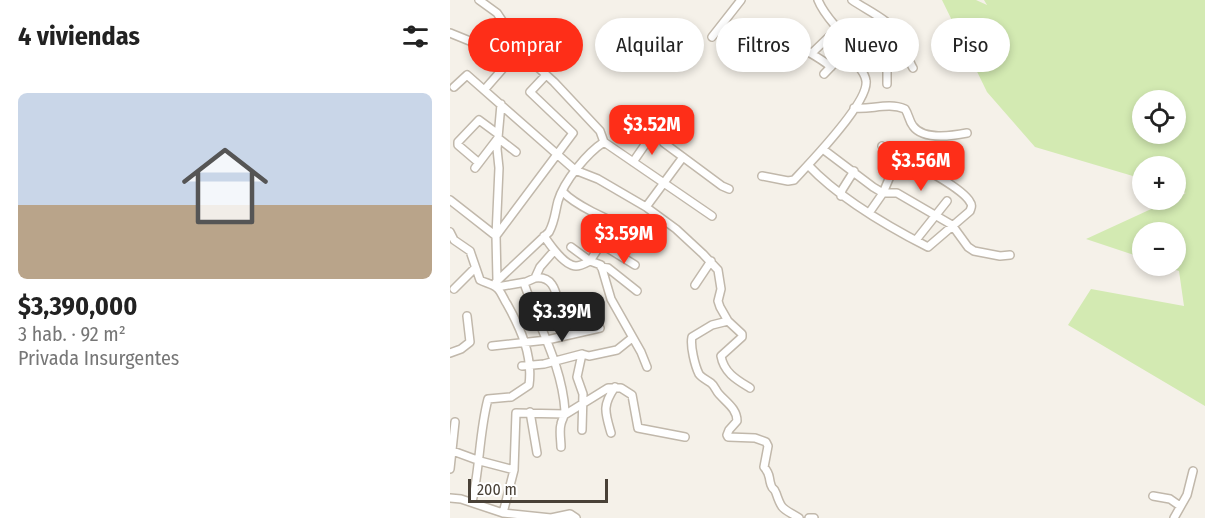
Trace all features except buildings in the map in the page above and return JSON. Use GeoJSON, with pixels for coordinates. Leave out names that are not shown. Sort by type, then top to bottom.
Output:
{"type":"FeatureCollection","features":[{"type":"Feature","properties":{"kind":"street"},"geometry":{"type":"LineString","coordinates":[[479,0],[500,18]]}},
{"type":"Feature","properties":{"kind":"street"},"geometry":{"type":"LineString","coordinates":[[712,37],[741,0]]}},
{"type":"Feature","properties":{"kind":"street"},"geometry":{"type":"LineString","coordinates":[[818,0],[828,18]]}},
{"type":"Feature","properties":{"kind":"street"},"geometry":{"type":"LineString","coordinates":[[852,0],[879,18]]}},
{"type":"Feature","properties":{"kind":"street"},"geometry":{"type":"LineString","coordinates":[[450,33],[468,40]]}},
{"type":"Feature","properties":{"kind":"street"},"geometry":{"type":"LineString","coordinates":[[823,42],[812,53],[823,60]]}},
{"type":"Feature","properties":{"kind":"street"},"geometry":{"type":"LineString","coordinates":[[485,89],[500,72]]}},
{"type":"Feature","properties":{"kind":"street"},"geometry":{"type":"LineString","coordinates":[[543,72],[600,131],[604,142],[712,216]]}},
{"type":"Feature","properties":{"kind":"street"},"geometry":{"type":"LineString","coordinates":[[762,176],[792,181],[824,150],[864,92],[866,79],[863,72]]}},
{"type":"Feature","properties":{"kind":"street"},"geometry":{"type":"LineString","coordinates":[[887,84],[888,72]]}},
{"type":"Feature","properties":{"kind":"street"},"geometry":{"type":"LineString","coordinates":[[454,87],[466,74],[575,170],[598,179],[646,207],[676,229],[711,261],[719,275],[721,289],[718,301],[728,321],[742,338],[721,356],[722,363],[728,372],[750,388]]}},
{"type":"Feature","properties":{"kind":"street"},"geometry":{"type":"LineString","coordinates":[[496,236],[573,134],[530,92],[546,75]]}},
{"type":"Feature","properties":{"kind":"street"},"geometry":{"type":"LineString","coordinates":[[472,502],[488,399],[511,397],[529,386],[525,342],[517,322],[495,284],[498,136],[501,104]]}},
{"type":"Feature","properties":{"kind":"street"},"geometry":{"type":"LineString","coordinates":[[854,108],[864,110],[893,105],[905,109],[914,128],[928,136],[953,136],[967,133]]}},
{"type":"Feature","properties":{"kind":"street"},"geometry":{"type":"LineString","coordinates":[[498,136],[477,165],[457,144],[479,120],[498,136],[516,152]]}},
{"type":"Feature","properties":{"kind":"street"},"geometry":{"type":"LineString","coordinates":[[633,162],[651,136]]}},
{"type":"Feature","properties":{"kind":"street"},"geometry":{"type":"LineString","coordinates":[[495,284],[549,232],[554,222],[559,198],[575,170],[594,149],[604,142]]}},
{"type":"Feature","properties":{"kind":"street"},"geometry":{"type":"LineString","coordinates":[[664,143],[729,189]]}},
{"type":"Feature","properties":{"kind":"street"},"geometry":{"type":"LineString","coordinates":[[808,165],[841,196],[928,247],[970,211],[972,206],[952,186],[882,146]]}},
{"type":"Feature","properties":{"kind":"street"},"geometry":{"type":"LineString","coordinates":[[824,150],[884,193],[897,193],[952,225],[968,247],[974,251],[1000,256],[1010,255]]}},
{"type":"Feature","properties":{"kind":"street"},"geometry":{"type":"LineString","coordinates":[[869,213],[884,193],[899,155]]}},
{"type":"Feature","properties":{"kind":"street"},"geometry":{"type":"LineString","coordinates":[[646,207],[683,158]]}},
{"type":"Feature","properties":{"kind":"street"},"geometry":{"type":"LineString","coordinates":[[841,196],[842,190],[854,171]]}},
{"type":"Feature","properties":{"kind":"street"},"geometry":{"type":"LineString","coordinates":[[563,192],[568,198],[602,217],[624,226]]}},
{"type":"Feature","properties":{"kind":"street"},"geometry":{"type":"LineString","coordinates":[[450,200],[496,236]]}},
{"type":"Feature","properties":{"kind":"street"},"geometry":{"type":"LineString","coordinates":[[916,240],[947,201]]}},
{"type":"Feature","properties":{"kind":"street"},"geometry":{"type":"LineString","coordinates":[[450,232],[454,240],[470,251],[480,280],[495,284],[524,283],[543,277],[552,283],[564,318],[574,332]]}},
{"type":"Feature","properties":{"kind":"street"},"geometry":{"type":"LineString","coordinates":[[544,236],[554,251],[572,265],[578,266],[590,261],[602,244],[635,265]]}},
{"type":"Feature","properties":{"kind":"street"},"geometry":{"type":"LineString","coordinates":[[571,247],[590,261],[597,262],[601,267],[610,299],[641,352],[646,367]]}},
{"type":"Feature","properties":{"kind":"street"},"geometry":{"type":"LineString","coordinates":[[536,278],[540,267],[554,251]]}},
{"type":"Feature","properties":{"kind":"street"},"geometry":{"type":"LineString","coordinates":[[695,285],[711,261]]}},
{"type":"Feature","properties":{"kind":"street"},"geometry":{"type":"LineString","coordinates":[[601,267],[608,268],[637,291]]}},
{"type":"Feature","properties":{"kind":"street"},"geometry":{"type":"LineString","coordinates":[[454,289],[475,268]]}},
{"type":"Feature","properties":{"kind":"street"},"geometry":{"type":"LineString","coordinates":[[524,283],[532,307],[548,340],[566,414]]}},
{"type":"Feature","properties":{"kind":"street"},"geometry":{"type":"LineString","coordinates":[[564,318],[580,314]]}},
{"type":"Feature","properties":{"kind":"street"},"geometry":{"type":"LineString","coordinates":[[450,353],[469,344],[467,316]]}},
{"type":"Feature","properties":{"kind":"street"},"geometry":{"type":"LineString","coordinates":[[728,321],[712,325],[692,337],[691,344],[698,372],[713,384],[719,394],[734,409],[737,421],[729,430],[728,437],[755,438],[766,442],[768,446],[764,466],[770,475],[770,483],[776,493],[777,501],[783,508],[799,518]]}},
{"type":"Feature","properties":{"kind":"street"},"geometry":{"type":"LineString","coordinates":[[492,346],[548,340],[600,327]]}},
{"type":"Feature","properties":{"kind":"street"},"geometry":{"type":"LineString","coordinates":[[526,366],[544,364],[582,354],[589,356],[617,350],[632,338]]}},
{"type":"Feature","properties":{"kind":"street"},"geometry":{"type":"LineString","coordinates":[[582,354],[577,377],[583,394],[582,430]]}},
{"type":"Feature","properties":{"kind":"street"},"geometry":{"type":"LineString","coordinates":[[611,433],[604,410],[608,396],[615,387]]}},
{"type":"Feature","properties":{"kind":"street"},"geometry":{"type":"LineString","coordinates":[[561,447],[561,424],[566,414],[608,388],[615,387],[628,391],[632,395],[638,428],[685,437]]}},
{"type":"Feature","properties":{"kind":"street"},"geometry":{"type":"LineString","coordinates":[[530,412],[537,453]]}},
{"type":"Feature","properties":{"kind":"street"},"geometry":{"type":"LineString","coordinates":[[503,513],[513,470],[516,413],[566,414]]}},
{"type":"Feature","properties":{"kind":"street"},"geometry":{"type":"LineString","coordinates":[[450,469],[455,422]]}},
{"type":"Feature","properties":{"kind":"street"},"geometry":{"type":"LineString","coordinates":[[451,450],[513,470]]}},
{"type":"Feature","properties":{"kind":"street"},"geometry":{"type":"LineString","coordinates":[[1174,518],[1187,495],[1193,471]]}},
{"type":"Feature","properties":{"kind":"street"},"geometry":{"type":"LineString","coordinates":[[1153,496],[1170,499],[1180,506]]}},
{"type":"Feature","properties":{"kind":"street"},"geometry":{"type":"LineString","coordinates":[[450,498],[472,502],[503,513],[551,518],[570,514],[576,518]]}},
{"type":"Feature","properties":{"kind":"street"},"geometry":{"type":"LineString","coordinates":[[809,518],[814,518]]}},
{"type":"Feature","properties":{"kind":"green space"},"geometry":{"type":"Polygon","coordinates":[[[942,0],[976,0],[987,5],[984,0],[1205,0],[1205,406],[1068,325],[1091,289],[1184,306],[1180,276],[1186,276],[1186,222],[1132,222],[1132,254],[1086,239],[1149,210],[1186,210],[1186,156],[1132,156],[1132,176],[1035,147],[987,92],[977,72],[1010,72],[1010,18],[951,18],[942,0]]]}}]}
